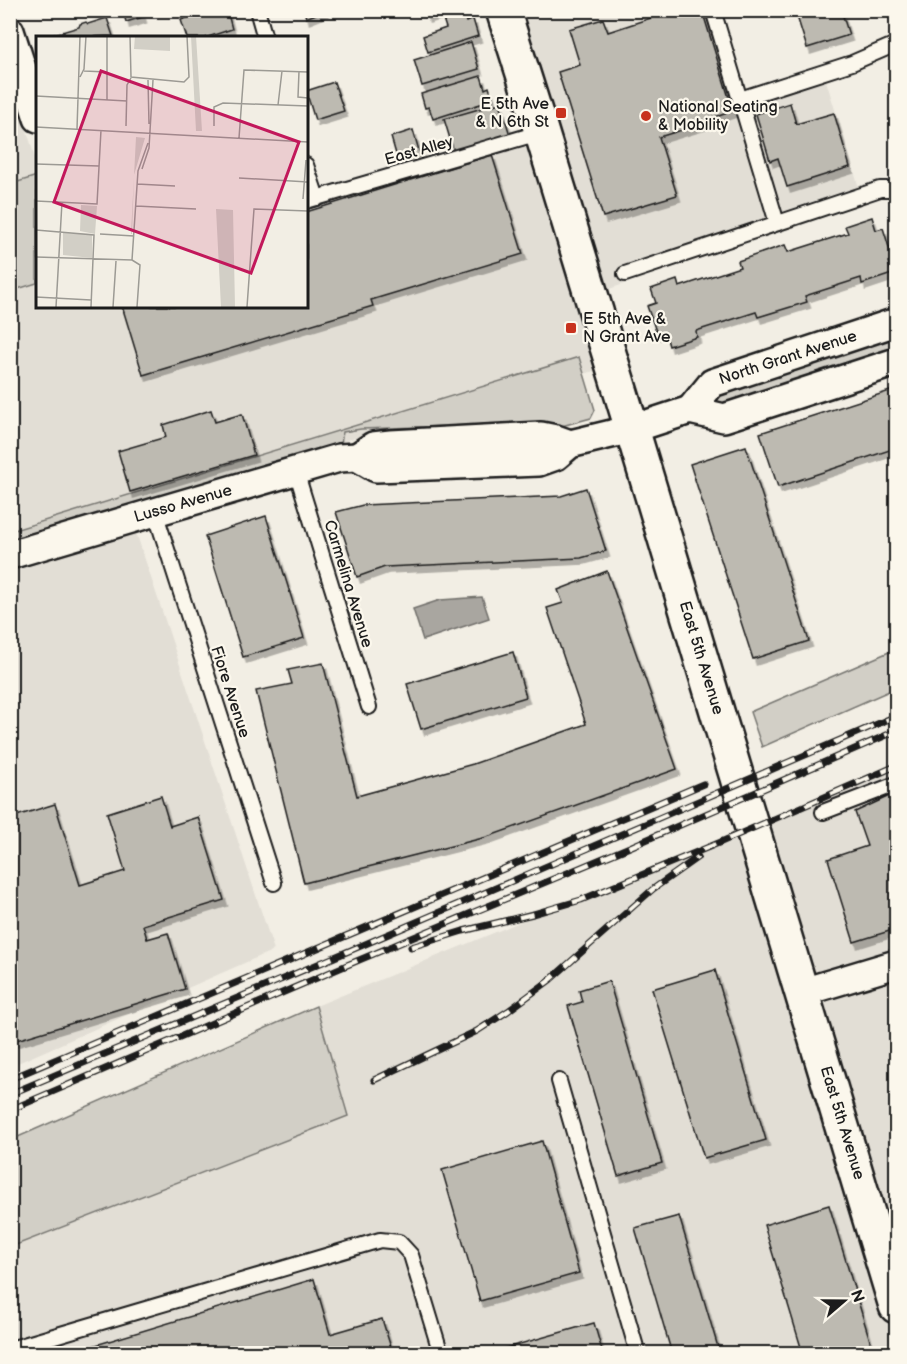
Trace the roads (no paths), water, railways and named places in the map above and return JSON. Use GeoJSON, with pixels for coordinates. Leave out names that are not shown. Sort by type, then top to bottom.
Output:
{"type":"FeatureCollection","features":[{"type":"Feature","properties":{"kind":"main road","name":"East 5th Avenue"},"geometry":{"type":"LineString","coordinates":[[503,10],[542,132],[897,1306]]}},
{"type":"Feature","properties":{"kind":"street"},"geometry":{"type":"LineString","coordinates":[[13,46],[36,112]]}},
{"type":"Feature","properties":{"kind":"street","name":"North Grant Avenue"},"geometry":{"type":"LineString","coordinates":[[690,410],[712,383],[897,322]]}},
{"type":"Feature","properties":{"kind":"street"},"geometry":{"type":"LineString","coordinates":[[632,429],[690,410],[724,418],[897,362]]}},
{"type":"Feature","properties":{"kind":"street","name":"Lusso Avenue"},"geometry":{"type":"LineString","coordinates":[[10,555],[339,458],[357,457],[373,446],[541,436],[570,444],[632,429]]}},
{"type":"Feature","properties":{"kind":"street"},"geometry":{"type":"LineString","coordinates":[[803,992],[897,964]]}},
{"type":"Feature","properties":{"kind":"lane"},"geometry":{"type":"LineString","coordinates":[[257,10],[265,36]]}},
{"type":"Feature","properties":{"kind":"lane"},"geometry":{"type":"LineString","coordinates":[[713,10],[777,224]]}},
{"type":"Feature","properties":{"kind":"lane"},"geometry":{"type":"LineString","coordinates":[[740,99],[852,63],[897,44]]}},
{"type":"Feature","properties":{"kind":"lane","name":"East Alley"},"geometry":{"type":"LineString","coordinates":[[311,200],[542,132]]}},
{"type":"Feature","properties":{"kind":"lane"},"geometry":{"type":"LineString","coordinates":[[308,179],[311,200]]}},
{"type":"Feature","properties":{"kind":"lane"},"geometry":{"type":"LineString","coordinates":[[625,274],[880,189],[897,189]]}},
{"type":"Feature","properties":{"kind":"lane","name":"Carmelina Avenue"},"geometry":{"type":"LineString","coordinates":[[296,471],[369,706]]}},
{"type":"Feature","properties":{"kind":"lane","name":"Fiore Avenue"},"geometry":{"type":"LineString","coordinates":[[154,512],[274,883]]}},
{"type":"Feature","properties":{"kind":"lane"},"geometry":{"type":"LineString","coordinates":[[823,812],[897,783]]}},
{"type":"Feature","properties":{"kind":"lane"},"geometry":{"type":"LineString","coordinates":[[559,1081],[638,1353]]}},
{"type":"Feature","properties":{"kind":"lane"},"geometry":{"type":"LineString","coordinates":[[10,1349],[380,1240],[399,1242],[411,1255],[441,1353]]}},
{"type":"Feature","properties":{"kind":"railway"},"geometry":{"type":"LineString","coordinates":[[10,1094],[896,716]]}},
{"type":"Feature","properties":{"kind":"railway"},"geometry":{"type":"LineString","coordinates":[[10,1110],[632,846],[896,731]]}},
{"type":"Feature","properties":{"kind":"railway"},"geometry":{"type":"LineString","coordinates":[[411,947],[581,900],[896,766]]}},
{"type":"Feature","properties":{"kind":"railway"},"geometry":{"type":"LineString","coordinates":[[10,1079],[703,784]]}},
{"type":"Feature","properties":{"kind":"railway"},"geometry":{"type":"LineString","coordinates":[[374,1080],[477,1031],[508,1011],[550,980],[653,889],[698,857]]}},
{"type":"Feature","properties":{"kind":"place","name":"E 5th Ave & N 6th St"},"geometry":{"type":"Point","coordinates":[561,113]}},
{"type":"Feature","properties":{"kind":"place","name":"National Seating & Mobility"},"geometry":{"type":"Point","coordinates":[646,116]}},
{"type":"Feature","properties":{"kind":"place","name":"E 5th Ave & N Grant Ave"},"geometry":{"type":"Point","coordinates":[571,328]}}]}
